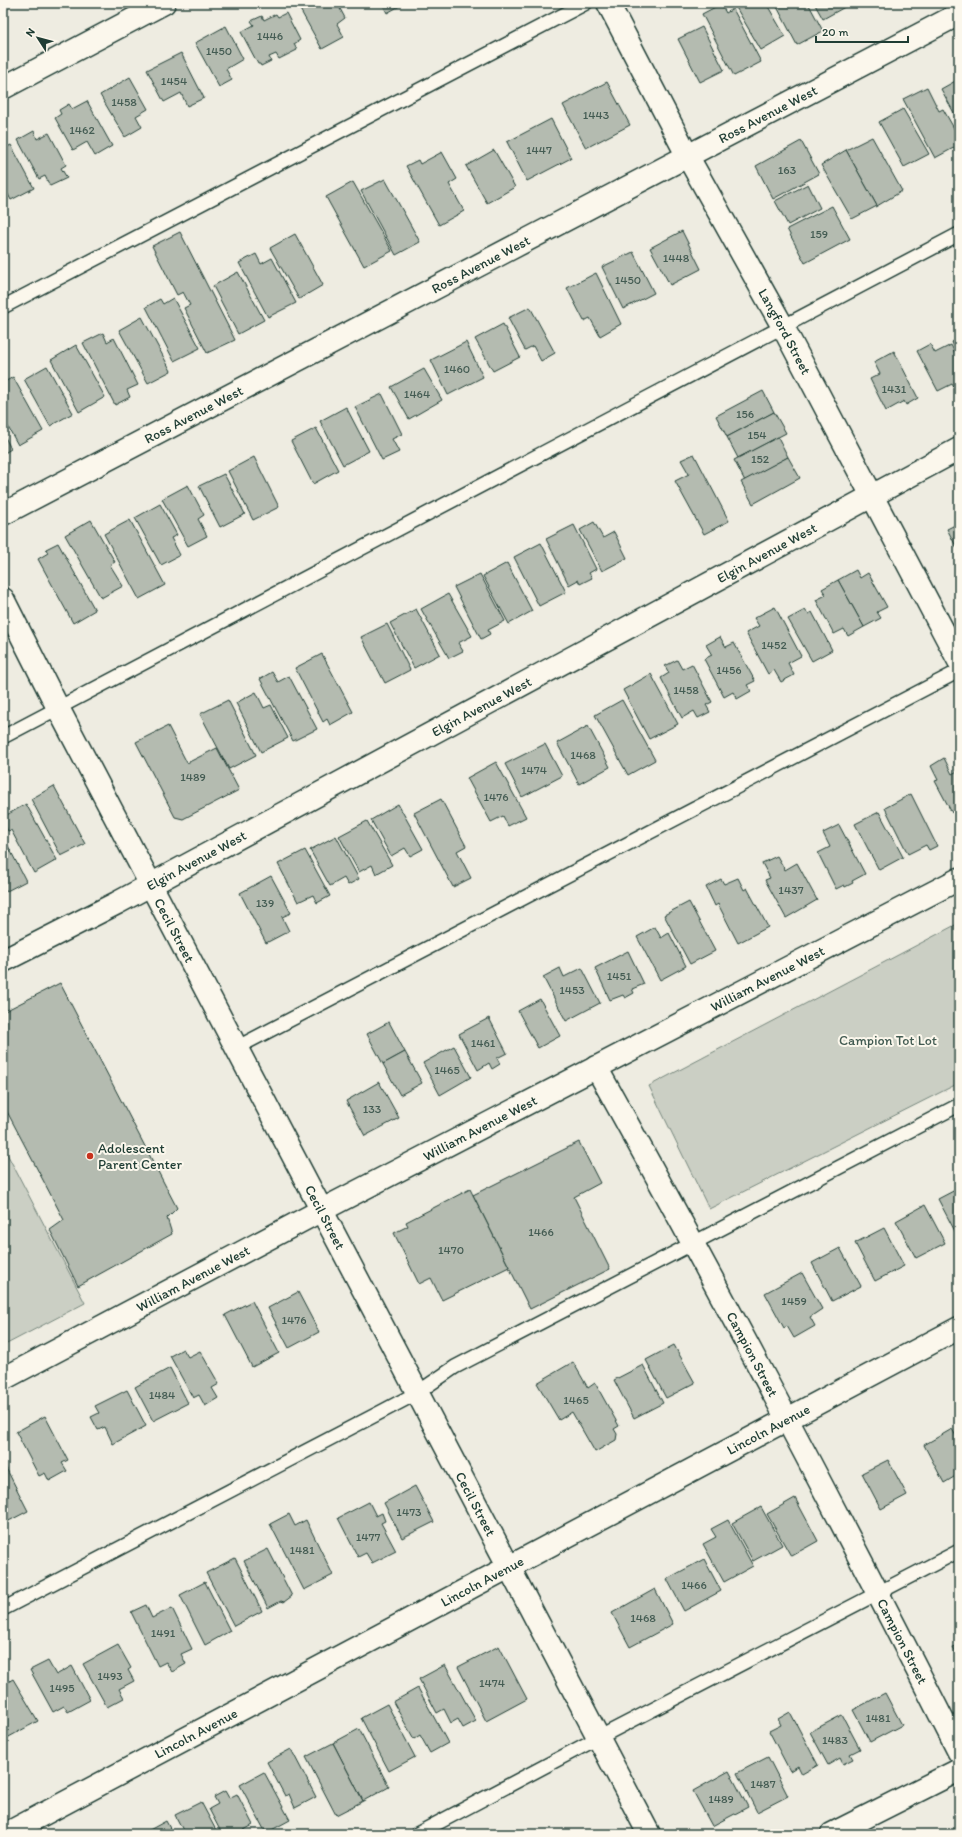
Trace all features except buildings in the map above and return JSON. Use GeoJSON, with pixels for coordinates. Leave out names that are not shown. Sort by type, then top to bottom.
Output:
{"type":"FeatureCollection","features":[{"type":"Feature","properties":{"kind":"street"},"geometry":{"type":"LineString","coordinates":[[3,88],[164,3]]}},
{"type":"Feature","properties":{"kind":"street","name":"Langford Street"},"geometry":{"type":"LineString","coordinates":[[608,3],[688,157],[783,327],[959,661]]}},
{"type":"Feature","properties":{"kind":"street","name":"Ross Avenue West"},"geometry":{"type":"LineString","coordinates":[[3,514],[959,14]]}},
{"type":"Feature","properties":{"kind":"street","name":"Elgin Avenue West"},"geometry":{"type":"LineString","coordinates":[[3,961],[151,884],[959,449]]}},
{"type":"Feature","properties":{"kind":"street","name":"Cecil Street"},"geometry":{"type":"LineString","coordinates":[[3,599],[58,708],[648,1834]]}},
{"type":"Feature","properties":{"kind":"street","name":"William Avenue West"},"geometry":{"type":"LineString","coordinates":[[3,1379],[322,1210],[959,879]]}},
{"type":"Feature","properties":{"kind":"street","name":"Campion Street"},"geometry":{"type":"LineString","coordinates":[[596,1067],[788,1419],[959,1752]]}},
{"type":"Feature","properties":{"kind":"street","name":"Lincoln Avenue"},"geometry":{"type":"LineString","coordinates":[[6,1834],[959,1328]]}},
{"type":"Feature","properties":{"kind":"street"},"geometry":{"type":"LineString","coordinates":[[832,1834],[959,1770]]}},
{"type":"Feature","properties":{"kind":"lane"},"geometry":{"type":"LineString","coordinates":[[3,307],[586,3]]}},
{"type":"Feature","properties":{"kind":"lane"},"geometry":{"type":"LineString","coordinates":[[3,737],[959,234]]}},
{"type":"Feature","properties":{"kind":"lane"},"geometry":{"type":"LineString","coordinates":[[236,1048],[959,671]]}},
{"type":"Feature","properties":{"kind":"lane"},"geometry":{"type":"LineString","coordinates":[[3,1609],[417,1393],[455,1367],[959,1105]]}},
{"type":"Feature","properties":{"kind":"lane"},"geometry":{"type":"LineString","coordinates":[[417,1834],[598,1738],[879,1594],[959,1551]]}},
{"type":"Feature","properties":{"kind":"green space","name":"Campion Tot Lot"},"geometry":{"type":"Polygon","coordinates":[[[959,923],[959,1083],[709,1209],[649,1086],[959,923]]]}},
{"type":"Feature","properties":{"kind":"green space"},"geometry":{"type":"Polygon","coordinates":[[[3,1146],[85,1303],[3,1346],[3,1146]]]}},
{"type":"Feature","properties":{"kind":"place","name":"Adolescent Parent Center"},"geometry":{"type":"Point","coordinates":[90,1156]}}]}
